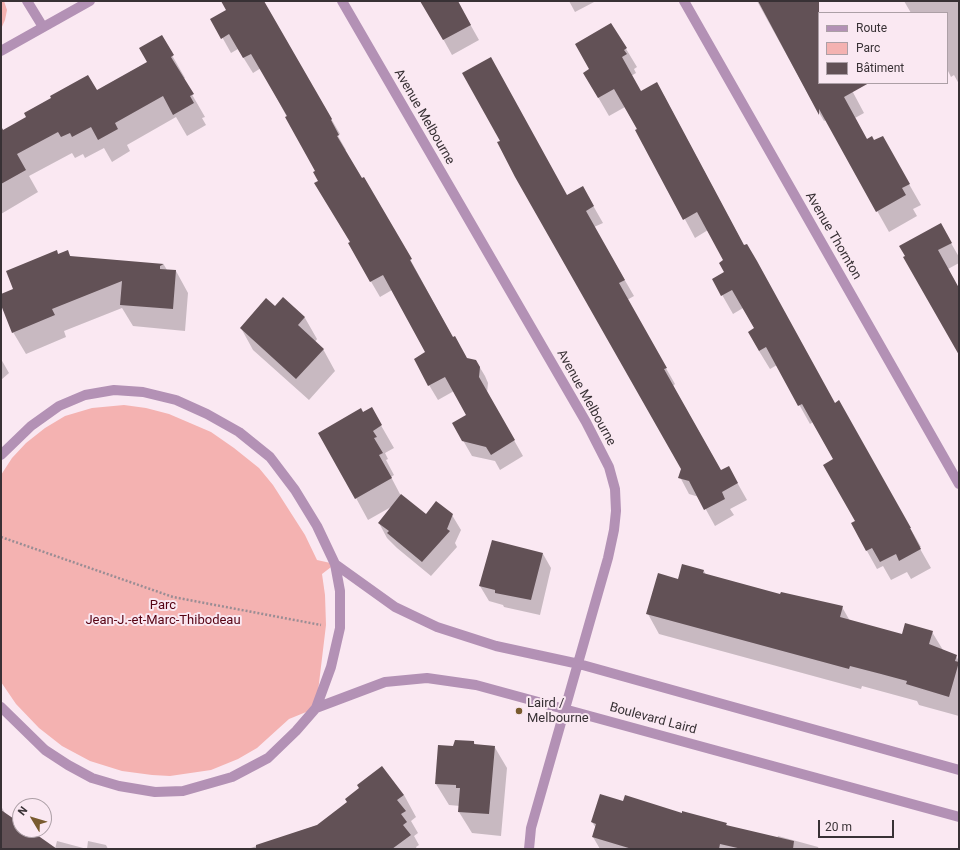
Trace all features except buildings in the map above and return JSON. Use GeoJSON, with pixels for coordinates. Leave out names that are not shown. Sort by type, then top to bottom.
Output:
{"type":"FeatureCollection","features":[{"type":"Feature","properties":{"kind":"street"},"geometry":{"type":"LineString","coordinates":[[27,1],[43,27]]}},
{"type":"Feature","properties":{"kind":"street"},"geometry":{"type":"LineString","coordinates":[[1,51],[90,1]]}},
{"type":"Feature","properties":{"kind":"street","name":"Avenue Melbourne"},"geometry":{"type":"LineString","coordinates":[[342,1],[582,416],[609,467],[615,489],[614,530],[579,664],[531,828],[529,849]]}},
{"type":"Feature","properties":{"kind":"street","name":"Avenue Thornton"},"geometry":{"type":"LineString","coordinates":[[684,1],[959,484]]}},
{"type":"Feature","properties":{"kind":"street","name":"Boulevard Laird"},"geometry":{"type":"LineString","coordinates":[[1,455],[31,426],[59,406],[85,395],[114,390],[143,392],[176,400],[207,414],[239,432],[270,457],[317,526],[335,564],[340,591],[340,628],[331,667],[316,708],[296,731],[268,758],[232,777],[183,791],[155,792],[119,786],[92,778],[45,750],[1,707]]}},
{"type":"Feature","properties":{"kind":"street","name":"Boulevard Laird"},"geometry":{"type":"LineString","coordinates":[[335,564],[395,607],[437,627],[496,646],[579,664],[959,770]]}},
{"type":"Feature","properties":{"kind":"street","name":"Boulevard Laird"},"geometry":{"type":"LineString","coordinates":[[316,708],[385,682],[427,678],[476,685],[959,817]]}},
{"type":"Feature","properties":{"kind":"path"},"geometry":{"type":"LineString","coordinates":[[1,537],[173,597],[326,625]]}},
{"type":"Feature","properties":{"kind":"green space"},"geometry":{"type":"Polygon","coordinates":[[[1,1],[4,1],[7,10],[1,29],[1,1]]]}},
{"type":"Feature","properties":{"kind":"green space","name":"Parc Jean-J.-et-Marc-Thibodeau"},"geometry":{"type":"Polygon","coordinates":[[[124,405],[146,408],[169,414],[211,432],[234,448],[259,468],[273,485],[305,535],[317,560],[335,564],[322,574],[325,595],[326,625],[316,708],[289,719],[257,748],[238,759],[211,770],[170,776],[152,775],[122,771],[90,761],[62,746],[39,728],[16,704],[1,682],[1,475],[12,458],[26,443],[45,428],[65,416],[92,408],[124,405]]]}},
{"type":"Feature","properties":{"kind":"place","name":"Laird / Melbourne"},"geometry":{"type":"Point","coordinates":[519,711]}}]}
